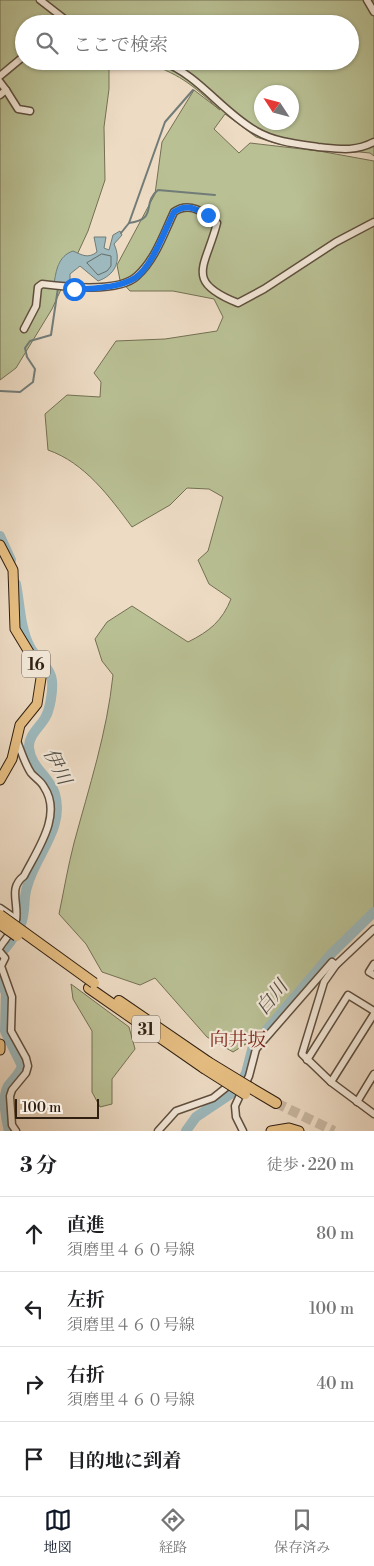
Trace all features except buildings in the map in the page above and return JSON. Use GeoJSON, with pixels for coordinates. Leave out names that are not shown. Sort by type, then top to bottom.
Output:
{"type":"FeatureCollection","features":[{"type":"Feature","properties":{"kind":"highway","name":"31"},"geometry":{"type":"LineString","coordinates":[[0,915],[92,985]]}},
{"type":"Feature","properties":{"kind":"highway","name":"31"},"geometry":{"type":"LineString","coordinates":[[0,924],[92,985],[206,1065],[274,1106]]}},
{"type":"Feature","properties":{"kind":"main road","name":"16"},"geometry":{"type":"LineString","coordinates":[[0,545],[13,570],[15,629],[38,667],[41,678],[38,704],[20,725],[12,759],[0,780]]}},
{"type":"Feature","properties":{"kind":"main road"},"geometry":{"type":"LineString","coordinates":[[0,1044],[0,1050]]}},
{"type":"Feature","properties":{"kind":"main road"},"geometry":{"type":"LineString","coordinates":[[271,1131],[289,1128],[299,1131]]}},
{"type":"Feature","properties":{"kind":"street"},"geometry":{"type":"LineString","coordinates":[[40,0],[55,15]]}},
{"type":"Feature","properties":{"kind":"street"},"geometry":{"type":"LineString","coordinates":[[367,0],[374,12]]}},
{"type":"Feature","properties":{"kind":"street"},"geometry":{"type":"LineString","coordinates":[[0,76],[15,64]]}},
{"type":"Feature","properties":{"kind":"street"},"geometry":{"type":"LineString","coordinates":[[179,70],[187,74],[242,122],[270,138],[346,150],[359,148],[374,142]]}},
{"type":"Feature","properties":{"kind":"street"},"geometry":{"type":"LineString","coordinates":[[0,82],[18,109],[30,111]]}},
{"type":"Feature","properties":{"kind":"street"},"geometry":{"type":"LineString","coordinates":[[0,95],[6,90]]}},
{"type":"Feature","properties":{"kind":"street"},"geometry":{"type":"LineString","coordinates":[[24,329],[36,306],[38,287],[42,284],[84,289],[127,282],[136,278],[151,258],[174,212],[181,207],[188,206],[208,215],[217,223],[211,248],[201,271],[202,280],[207,285],[238,303],[264,289],[336,242],[374,222]]}},
{"type":"Feature","properties":{"kind":"street"},"geometry":{"type":"LineString","coordinates":[[0,947],[16,919],[14,890],[18,881],[24,876],[49,827],[49,796],[44,785],[31,773],[17,741]]}},
{"type":"Feature","properties":{"kind":"street"},"geometry":{"type":"LineString","coordinates":[[0,908],[16,919]]}},
{"type":"Feature","properties":{"kind":"street"},"geometry":{"type":"LineString","coordinates":[[374,929],[336,965],[324,982],[302,1054],[331,1082],[374,1114]]}},
{"type":"Feature","properties":{"kind":"street"},"geometry":{"type":"LineString","coordinates":[[0,952],[5,958],[1,966],[12,997],[9,1022],[11,1031],[26,1058],[28,1066],[26,1073],[12,1090],[10,1096],[12,1125],[16,1130]]}},
{"type":"Feature","properties":{"kind":"street"},"geometry":{"type":"LineString","coordinates":[[243,1131],[236,1117],[235,1106],[246,1088],[256,1049],[332,962],[336,965]]}},
{"type":"Feature","properties":{"kind":"street"},"geometry":{"type":"LineString","coordinates":[[374,964],[369,972],[374,975]]}},
{"type":"Feature","properties":{"kind":"street"},"geometry":{"type":"LineString","coordinates":[[307,1060],[348,995],[374,1012],[331,1082]]}},
{"type":"Feature","properties":{"kind":"street"},"geometry":{"type":"LineString","coordinates":[[357,1102],[374,1074]]}},
{"type":"Feature","properties":{"kind":"street"},"geometry":{"type":"LineString","coordinates":[[158,1131],[176,1111],[212,1098],[237,1078],[246,1088]]}},
{"type":"Feature","properties":{"kind":"green space"},"geometry":{"type":"Polygon","coordinates":[[[0,0],[374,0],[374,156],[370,153],[278,144],[256,137],[225,114],[214,129],[239,153],[250,143],[319,151],[374,161],[374,907],[369,916],[330,949],[257,1037],[233,1052],[207,1037],[155,978],[140,985],[102,972],[86,944],[59,914],[72,852],[97,760],[113,675],[102,661],[95,639],[107,622],[132,606],[188,642],[203,634],[214,625],[224,613],[231,599],[209,584],[198,560],[208,551],[223,497],[209,489],[187,488],[170,505],[132,527],[105,492],[85,472],[74,463],[48,450],[45,414],[67,395],[100,397],[101,382],[94,373],[116,341],[165,339],[217,331],[223,317],[214,299],[173,291],[130,291],[120,280],[117,265],[155,194],[162,142],[194,90],[220,110],[184,80],[166,70],[359,70],[359,15],[15,15],[15,70],[109,70],[109,89],[104,127],[105,180],[88,231],[52,309],[16,368],[0,380],[0,0]]]}},
{"type":"Feature","properties":{"kind":"green space"},"geometry":{"type":"Polygon","coordinates":[[[71,984],[129,1027],[135,1049],[112,1079],[112,1104],[100,1107],[92,1092],[92,1031],[73,999],[71,984]]]}},
{"type":"Feature","properties":{"kind":"water"},"geometry":{"type":"Polygon","coordinates":[[[120,231],[122,235],[114,244],[117,262],[109,275],[98,281],[80,266],[70,274],[70,287],[54,284],[59,264],[64,256],[73,251],[85,256],[94,254],[97,252],[94,237],[106,237],[104,248],[109,250],[113,235],[120,231]]]}},
{"type":"Feature","properties":{"kind":"waterway"},"geometry":{"type":"LineString","coordinates":[[129,223],[165,122],[193,90]]}},
{"type":"Feature","properties":{"kind":"waterway"},"geometry":{"type":"LineString","coordinates":[[121,233],[129,223],[144,218],[153,195],[158,190],[215,195]]}},
{"type":"Feature","properties":{"kind":"waterway"},"geometry":{"type":"LineString","coordinates":[[0,391],[20,392],[33,382],[35,369],[27,357],[25,348],[30,341],[51,335],[58,288]]}},
{"type":"Feature","properties":{"kind":"waterway","name":"伊川"},"geometry":{"type":"LineString","coordinates":[[0,536],[11,560]]}},
{"type":"Feature","properties":{"kind":"waterway","name":"伊川"},"geometry":{"type":"LineString","coordinates":[[0,955],[21,924],[27,887],[53,830],[57,807],[53,788],[33,761],[29,748],[30,740],[45,718],[48,710],[52,695],[52,681],[49,671],[30,647],[27,640],[22,624],[16,584]]}},
{"type":"Feature","properties":{"kind":"waterway","name":"白川"},"geometry":{"type":"LineString","coordinates":[[186,1131],[196,1117],[238,1089],[246,1073],[253,1046],[332,953],[374,912]]}},
{"type":"Feature","properties":{"kind":"waterway","name":"伊川"},"geometry":{"type":"LineString","coordinates":[[0,980],[6,993],[5,1031],[22,1066],[6,1091],[5,1108],[9,1131]]}},
{"type":"Feature","properties":{"kind":"tunnel"},"geometry":{"type":"LineString","coordinates":[[276,1103],[334,1131]]}},
{"type":"Feature","properties":{"kind":"district","name":"向井坂"},"geometry":{"type":"Point","coordinates":[238,1039]}},
{"type":"Feature","properties":{"kind":"route"},"geometry":{"type":"LineString","coordinates":[[74,289],[127,282],[136,278],[151,258],[174,212],[181,207],[188,206],[208,215]]}}]}
